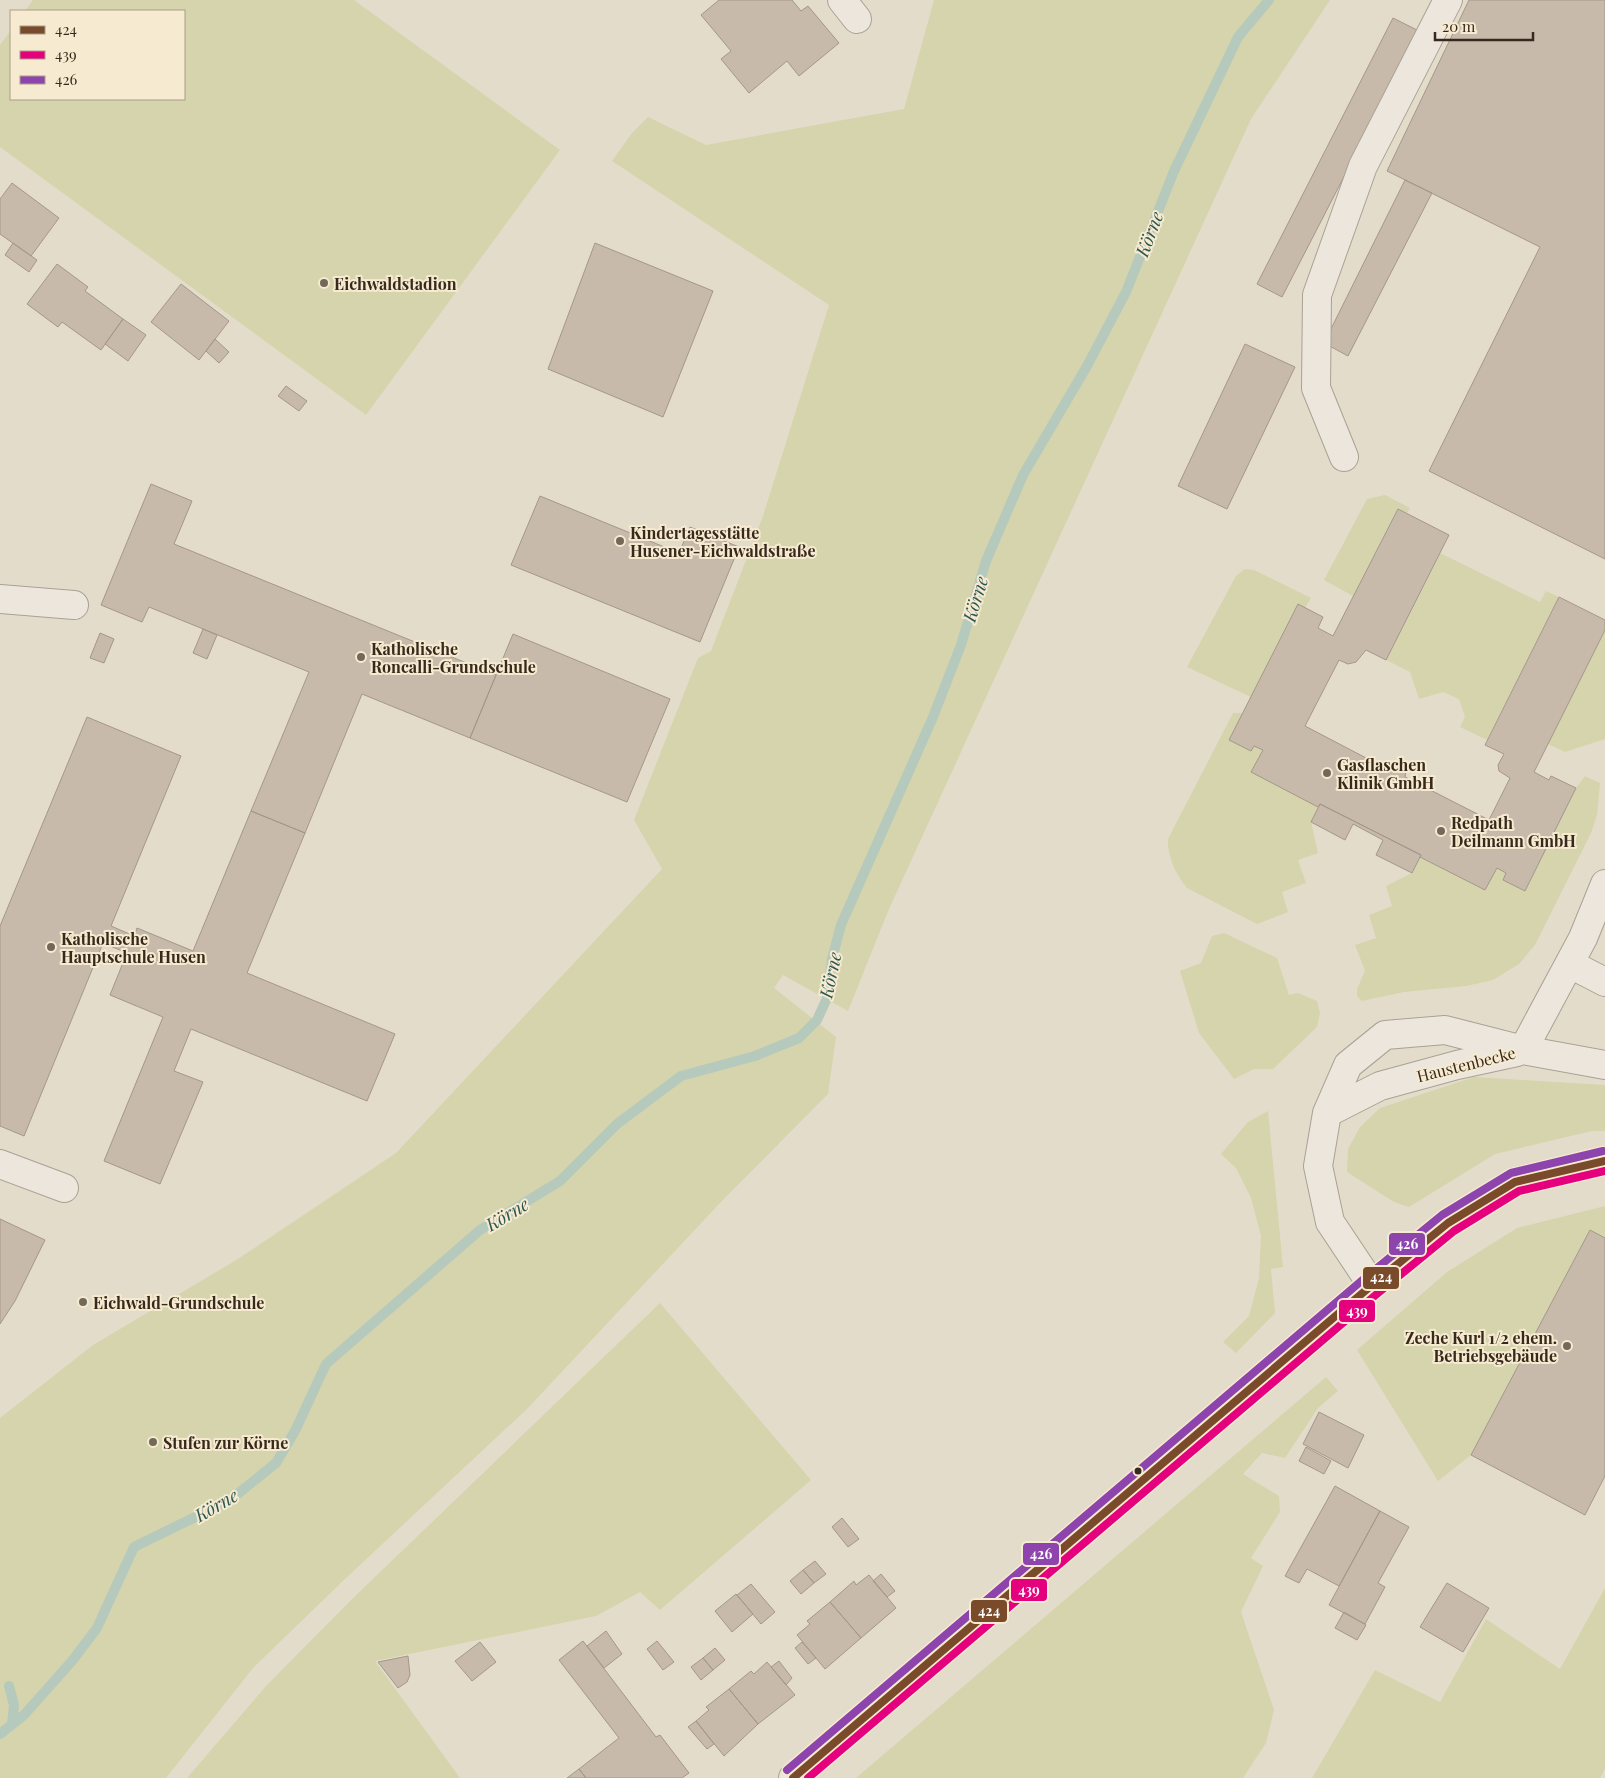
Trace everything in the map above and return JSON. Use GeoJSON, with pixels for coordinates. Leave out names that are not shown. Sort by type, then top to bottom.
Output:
{"type":"FeatureCollection","features":[{"type":"Feature","properties":{"kind":"street"},"geometry":{"type":"LineString","coordinates":[[1344,457],[1316,388],[1317,295],[1363,166],[1448,0]]}},
{"type":"Feature","properties":{"kind":"street"},"geometry":{"type":"LineString","coordinates":[[0,599],[74,605]]}},
{"type":"Feature","properties":{"kind":"street"},"geometry":{"type":"LineString","coordinates":[[1605,884],[1584,938],[1523,1050],[1605,1066]]}},
{"type":"Feature","properties":{"kind":"street"},"geometry":{"type":"LineString","coordinates":[[1570,964],[1605,982]]}},
{"type":"Feature","properties":{"kind":"street","name":"Haustenbecke"},"geometry":{"type":"LineString","coordinates":[[1372,1285],[1330,1222],[1318,1166],[1326,1113],[1348,1066],[1385,1035],[1445,1030],[1523,1050]]}},
{"type":"Feature","properties":{"kind":"street","name":"Haustenbecke"},"geometry":{"type":"LineString","coordinates":[[1326,1113],[1380,1086],[1457,1065],[1523,1050]]}},
{"type":"Feature","properties":{"kind":"street"},"geometry":{"type":"LineString","coordinates":[[793,1778],[1372,1285],[1448,1223],[1516,1182],[1605,1161]]}},
{"type":"Feature","properties":{"kind":"street"},"geometry":{"type":"LineString","coordinates":[[0,1164],[64,1188]]}},
{"type":"Feature","properties":{"kind":"green space","name":"Eichwaldstadion"},"geometry":{"type":"Polygon","coordinates":[[[33,0],[354,0],[560,150],[366,415],[0,147],[0,45],[10,31],[10,100],[185,100],[185,10],[26,10],[33,0]]]}},
{"type":"Feature","properties":{"kind":"green space"},"geometry":{"type":"Polygon","coordinates":[[[934,0],[1330,0],[1251,119],[889,909],[848,1011],[783,975],[774,988],[836,1037],[828,1094],[719,1204],[527,1409],[346,1578],[253,1668],[166,1778],[0,1778],[0,1418],[93,1345],[238,1259],[396,1153],[662,869],[634,820],[698,658],[711,651],[763,516],[829,305],[612,161],[632,133],[648,117],[706,145],[904,109],[934,0]]]}},
{"type":"Feature","properties":{"kind":"green space"},"geometry":{"type":"Polygon","coordinates":[[[1385,495],[1410,508],[1407,513],[1398,509],[1353,596],[1324,580],[1367,499],[1385,495]]]}},
{"type":"Feature","properties":{"kind":"green space"},"geometry":{"type":"Polygon","coordinates":[[[1440,553],[1540,602],[1546,591],[1559,597],[1487,740],[1460,727],[1465,717],[1459,699],[1443,692],[1419,699],[1410,672],[1386,660],[1440,553]]]}},
{"type":"Feature","properties":{"kind":"green space"},"geometry":{"type":"Polygon","coordinates":[[[1245,569],[1254,570],[1311,598],[1251,697],[1187,667],[1236,576],[1245,569]]]}},
{"type":"Feature","properties":{"kind":"green space"},"geometry":{"type":"Polygon","coordinates":[[[1605,630],[1605,739],[1565,752],[1548,744],[1605,630]]]}},
{"type":"Feature","properties":{"kind":"green space"},"geometry":{"type":"Polygon","coordinates":[[[1233,713],[1243,713],[1254,746],[1263,750],[1252,772],[1318,807],[1311,822],[1318,853],[1298,860],[1306,883],[1282,892],[1288,912],[1257,924],[1187,888],[1173,865],[1168,845],[1168,839],[1233,713]]]}},
{"type":"Feature","properties":{"kind":"green space"},"geometry":{"type":"Polygon","coordinates":[[[1585,776],[1600,783],[1597,815],[1591,833],[1535,945],[1519,964],[1493,980],[1466,986],[1404,992],[1362,1001],[1357,996],[1357,989],[1365,971],[1355,945],[1376,938],[1369,915],[1392,906],[1386,886],[1412,873],[1420,857],[1485,890],[1497,868],[1506,873],[1503,880],[1525,891],[1576,788],[1585,776]]]}},
{"type":"Feature","properties":{"kind":"green space"},"geometry":{"type":"Polygon","coordinates":[[[1224,933],[1277,958],[1289,995],[1298,993],[1317,1001],[1320,1013],[1317,1027],[1273,1069],[1254,1069],[1234,1079],[1199,1033],[1180,971],[1201,963],[1212,936],[1224,933]]]}},
{"type":"Feature","properties":{"kind":"green space"},"geometry":{"type":"Polygon","coordinates":[[[1474,1077],[1605,1085],[1605,1131],[1592,1131],[1495,1154],[1409,1207],[1394,1202],[1347,1172],[1348,1149],[1360,1127],[1380,1108],[1474,1077]]]}},
{"type":"Feature","properties":{"kind":"green space"},"geometry":{"type":"Polygon","coordinates":[[[1268,1111],[1283,1267],[1271,1269],[1275,1313],[1236,1353],[1223,1342],[1249,1316],[1259,1278],[1261,1236],[1251,1198],[1236,1168],[1221,1154],[1248,1122],[1268,1111]]]}},
{"type":"Feature","properties":{"kind":"green space"},"geometry":{"type":"Polygon","coordinates":[[[1605,1206],[1605,1238],[1590,1230],[1471,1455],[1438,1481],[1357,1350],[1447,1272],[1517,1228],[1605,1206]]]}},
{"type":"Feature","properties":{"kind":"green space"},"geometry":{"type":"Polygon","coordinates":[[[660,1303],[811,1480],[660,1610],[640,1592],[596,1616],[375,1661],[460,1778],[187,1778],[266,1686],[350,1601],[660,1303]]]}},
{"type":"Feature","properties":{"kind":"green space"},"geometry":{"type":"Polygon","coordinates":[[[1326,1377],[1338,1391],[1318,1408],[1285,1458],[1262,1453],[1243,1474],[1279,1496],[1280,1512],[1251,1558],[1263,1566],[1241,1612],[1274,1710],[1266,1743],[1243,1778],[856,1778],[1326,1377]]]}},
{"type":"Feature","properties":{"kind":"green space"},"geometry":{"type":"Polygon","coordinates":[[[1605,1588],[1605,1769],[1600,1778],[1312,1778],[1375,1670],[1440,1702],[1486,1619],[1560,1669],[1605,1588]]]}},
{"type":"Feature","properties":{"kind":"building"},"geometry":{"type":"Polygon","coordinates":[[[719,0],[792,0],[801,11],[808,6],[839,43],[799,76],[787,61],[749,93],[721,59],[731,51],[701,15],[719,0]]]}},
{"type":"Feature","properties":{"kind":"building"},"geometry":{"type":"Polygon","coordinates":[[[1469,0],[1605,0],[1605,559],[1429,471],[1540,247],[1387,171],[1469,0]]]}},
{"type":"Feature","properties":{"kind":"building"},"geometry":{"type":"Polygon","coordinates":[[[1393,18],[1419,31],[1282,297],[1257,284],[1393,18]]]}},
{"type":"Feature","properties":{"kind":"building"},"geometry":{"type":"Polygon","coordinates":[[[1405,180],[1432,193],[1348,356],[1324,343],[1405,180]]]}},
{"type":"Feature","properties":{"kind":"building"},"geometry":{"type":"Polygon","coordinates":[[[12,183],[59,218],[31,256],[0,234],[0,199],[12,183]]]}},
{"type":"Feature","properties":{"kind":"building"},"geometry":{"type":"Polygon","coordinates":[[[13,243],[37,260],[29,272],[5,255],[13,243]]]}},
{"type":"Feature","properties":{"kind":"building"},"geometry":{"type":"Polygon","coordinates":[[[595,243],[713,291],[663,417],[548,369],[595,243]]]}},
{"type":"Feature","properties":{"kind":"building"},"geometry":{"type":"Polygon","coordinates":[[[57,264],[88,287],[85,291],[123,319],[101,350],[62,322],[58,327],[27,304],[57,264]]]}},
{"type":"Feature","properties":{"kind":"building"},"geometry":{"type":"Polygon","coordinates":[[[181,284],[229,321],[199,360],[151,322],[181,284]]]}},
{"type":"Feature","properties":{"kind":"building"},"geometry":{"type":"Polygon","coordinates":[[[123,319],[146,335],[128,361],[105,344],[123,319]]]}},
{"type":"Feature","properties":{"kind":"building"},"geometry":{"type":"Polygon","coordinates":[[[215,339],[229,352],[219,363],[206,351],[215,339]]]}},
{"type":"Feature","properties":{"kind":"building"},"geometry":{"type":"Polygon","coordinates":[[[1245,344],[1295,367],[1227,509],[1178,486],[1245,344]]]}},
{"type":"Feature","properties":{"kind":"building"},"geometry":{"type":"Polygon","coordinates":[[[286,386],[307,401],[299,411],[278,396],[286,386]]]}},
{"type":"Feature","properties":{"kind":"building","name":"Katholische Roncalli-Grundschule"},"geometry":{"type":"Polygon","coordinates":[[[151,484],[192,501],[174,544],[496,675],[470,738],[362,694],[305,833],[251,811],[309,672],[149,607],[142,622],[101,605],[151,484]]]}},
{"type":"Feature","properties":{"kind":"building"},"geometry":{"type":"Polygon","coordinates":[[[540,496],[679,553],[690,527],[739,547],[700,642],[511,565],[540,496]]]}},
{"type":"Feature","properties":{"kind":"building"},"geometry":{"type":"Polygon","coordinates":[[[1398,509],[1449,535],[1386,660],[1366,650],[1356,662],[1348,664],[1339,660],[1305,726],[1389,770],[1394,765],[1401,766],[1406,771],[1405,777],[1489,820],[1510,778],[1499,771],[1498,765],[1504,754],[1485,745],[1559,597],[1605,620],[1605,630],[1534,772],[1549,780],[1551,776],[1576,788],[1525,891],[1503,880],[1506,873],[1497,868],[1485,890],[1320,804],[1318,807],[1251,772],[1263,750],[1254,746],[1251,751],[1229,740],[1298,604],[1323,617],[1318,628],[1333,636],[1398,509]]]}},
{"type":"Feature","properties":{"kind":"building"},"geometry":{"type":"Polygon","coordinates":[[[203,629],[217,635],[207,659],[193,653],[203,629]]]}},
{"type":"Feature","properties":{"kind":"building"},"geometry":{"type":"Polygon","coordinates":[[[100,633],[114,639],[104,663],[90,658],[100,633]]]}},
{"type":"Feature","properties":{"kind":"building"},"geometry":{"type":"Polygon","coordinates":[[[513,634],[670,699],[627,802],[470,738],[513,634]]]}},
{"type":"Feature","properties":{"kind":"building","name":"Katholische Hauptschule Husen"},"geometry":{"type":"Polygon","coordinates":[[[87,717],[181,756],[111,926],[134,936],[137,928],[193,951],[251,811],[305,833],[247,973],[395,1034],[367,1101],[191,1029],[174,1071],[203,1082],[160,1184],[104,1161],[163,1017],[110,995],[127,953],[103,943],[24,1136],[0,1126],[0,926],[87,717]]]}},
{"type":"Feature","properties":{"kind":"building"},"geometry":{"type":"Polygon","coordinates":[[[1320,804],[1421,855],[1412,873],[1376,855],[1383,840],[1353,824],[1345,840],[1311,822],[1320,804]]]}},
{"type":"Feature","properties":{"kind":"building"},"geometry":{"type":"Polygon","coordinates":[[[0,1219],[45,1240],[15,1301],[0,1324],[0,1219]]]}},
{"type":"Feature","properties":{"kind":"building","name":"Zeche Kurl 1/2 ehem. Betriebsgebäude"},"geometry":{"type":"Polygon","coordinates":[[[1590,1230],[1605,1238],[1605,1476],[1585,1515],[1471,1455],[1590,1230]]]}},
{"type":"Feature","properties":{"kind":"building"},"geometry":{"type":"Polygon","coordinates":[[[1319,1412],[1364,1435],[1348,1468],[1303,1444],[1319,1412]]]}},
{"type":"Feature","properties":{"kind":"building"},"geometry":{"type":"Polygon","coordinates":[[[1306,1447],[1331,1461],[1324,1474],[1299,1461],[1306,1447]]]}},
{"type":"Feature","properties":{"kind":"building"},"geometry":{"type":"Polygon","coordinates":[[[1335,1486],[1380,1511],[1339,1586],[1307,1569],[1299,1583],[1285,1576],[1335,1486]]]}},
{"type":"Feature","properties":{"kind":"building"},"geometry":{"type":"Polygon","coordinates":[[[1380,1511],[1409,1527],[1378,1583],[1385,1587],[1365,1624],[1329,1605],[1380,1511]]]}},
{"type":"Feature","properties":{"kind":"building"},"geometry":{"type":"Polygon","coordinates":[[[842,1518],[859,1539],[848,1547],[832,1527],[842,1518]]]}},
{"type":"Feature","properties":{"kind":"building"},"geometry":{"type":"Polygon","coordinates":[[[815,1561],[826,1574],[814,1583],[803,1570],[815,1561]]]}},
{"type":"Feature","properties":{"kind":"building"},"geometry":{"type":"Polygon","coordinates":[[[803,1570],[814,1583],[801,1594],[790,1581],[803,1570]]]}},
{"type":"Feature","properties":{"kind":"building"},"geometry":{"type":"Polygon","coordinates":[[[881,1574],[895,1591],[887,1597],[873,1581],[881,1574]]]}},
{"type":"Feature","properties":{"kind":"building"},"geometry":{"type":"Polygon","coordinates":[[[869,1575],[896,1608],[861,1638],[830,1602],[854,1581],[856,1585],[869,1575]]]}},
{"type":"Feature","properties":{"kind":"building"},"geometry":{"type":"Polygon","coordinates":[[[1447,1583],[1489,1608],[1463,1652],[1420,1627],[1447,1583]]]}},
{"type":"Feature","properties":{"kind":"building"},"geometry":{"type":"Polygon","coordinates":[[[751,1584],[775,1612],[761,1624],[737,1595],[751,1584]]]}},
{"type":"Feature","properties":{"kind":"building"},"geometry":{"type":"Polygon","coordinates":[[[736,1594],[753,1614],[732,1632],[715,1611],[736,1594]]]}},
{"type":"Feature","properties":{"kind":"building"},"geometry":{"type":"Polygon","coordinates":[[[830,1602],[861,1638],[825,1669],[797,1635],[810,1624],[807,1621],[830,1602]]]}},
{"type":"Feature","properties":{"kind":"building"},"geometry":{"type":"Polygon","coordinates":[[[1344,1612],[1366,1625],[1357,1640],[1335,1628],[1344,1612]]]}},
{"type":"Feature","properties":{"kind":"building"},"geometry":{"type":"Polygon","coordinates":[[[606,1631],[622,1654],[604,1668],[587,1646],[606,1631]]]}},
{"type":"Feature","properties":{"kind":"building"},"geometry":{"type":"Polygon","coordinates":[[[583,1641],[656,1737],[660,1735],[689,1773],[682,1778],[586,1778],[579,1769],[619,1738],[559,1660],[583,1641]]]}},
{"type":"Feature","properties":{"kind":"building"},"geometry":{"type":"Polygon","coordinates":[[[657,1641],[674,1662],[663,1670],[647,1649],[657,1641]]]}},
{"type":"Feature","properties":{"kind":"building"},"geometry":{"type":"Polygon","coordinates":[[[480,1642],[496,1662],[472,1681],[455,1661],[480,1642]]]}},
{"type":"Feature","properties":{"kind":"building"},"geometry":{"type":"Polygon","coordinates":[[[802,1642],[816,1658],[808,1664],[795,1648],[802,1642]]]}},
{"type":"Feature","properties":{"kind":"building"},"geometry":{"type":"Polygon","coordinates":[[[715,1648],[725,1660],[713,1670],[703,1658],[715,1648]]]}},
{"type":"Feature","properties":{"kind":"building"},"geometry":{"type":"Polygon","coordinates":[[[408,1656],[410,1675],[407,1682],[398,1688],[378,1662],[408,1656]]]}},
{"type":"Feature","properties":{"kind":"building"},"geometry":{"type":"Polygon","coordinates":[[[703,1658],[713,1670],[701,1680],[691,1667],[703,1658]]]}},
{"type":"Feature","properties":{"kind":"building"},"geometry":{"type":"Polygon","coordinates":[[[779,1661],[792,1678],[786,1685],[771,1667],[779,1661]]]}},
{"type":"Feature","properties":{"kind":"building"},"geometry":{"type":"Polygon","coordinates":[[[767,1662],[795,1695],[758,1724],[729,1689],[751,1671],[754,1674],[767,1662]]]}},
{"type":"Feature","properties":{"kind":"building"},"geometry":{"type":"Polygon","coordinates":[[[729,1689],[758,1724],[724,1756],[696,1721],[709,1710],[706,1707],[729,1689]]]}},
{"type":"Feature","properties":{"kind":"building"},"geometry":{"type":"Polygon","coordinates":[[[696,1721],[714,1744],[707,1749],[688,1727],[696,1721]]]}},
{"type":"Feature","properties":{"kind":"building"},"geometry":{"type":"Polygon","coordinates":[[[579,1769],[586,1778],[567,1778],[579,1769]]]}},
{"type":"Feature","properties":{"kind":"waterway","name":"Körne"},"geometry":{"type":"LineString","coordinates":[[0,1734],[24,1715],[72,1661],[97,1628],[134,1547],[230,1500],[276,1463],[295,1431],[326,1364],[480,1230],[560,1181],[617,1124],[681,1076],[755,1056],[799,1038],[817,1020],[828,996],[832,959],[841,925],[933,717],[961,645],[986,561],[1023,475],[1087,366],[1126,292],[1174,171],[1238,37],[1269,0]]}},
{"type":"Feature","properties":{"kind":"waterway"},"geometry":{"type":"LineString","coordinates":[[9,1686],[14,1705],[12,1724]]}},
{"type":"Feature","properties":{"kind":"transit line","name":"426"},"geometry":{"type":"LineString","coordinates":[[787,1770],[1366,1277],[1442,1215],[1511,1173],[1603,1151]]}},
{"type":"Feature","properties":{"kind":"transit line","name":"424"},"geometry":{"type":"LineString","coordinates":[[793,1778],[1372,1285],[1448,1223],[1515,1182],[1605,1161]]}},
{"type":"Feature","properties":{"kind":"transit line","name":"439"},"geometry":{"type":"LineString","coordinates":[[808,1778],[1378,1293],[1454,1231],[1519,1191],[1605,1171]]}},
{"type":"Feature","properties":{"kind":"place","name":"Eichwaldstadion"},"geometry":{"type":"Point","coordinates":[324,283]}},
{"type":"Feature","properties":{"kind":"place","name":"Kindertagesstätte Husener-Eichwaldstraße"},"geometry":{"type":"Point","coordinates":[620,541]}},
{"type":"Feature","properties":{"kind":"place","name":"Katholische Roncalli-Grundschule"},"geometry":{"type":"Point","coordinates":[361,657]}},
{"type":"Feature","properties":{"kind":"place","name":"Gasflaschen Klinik GmbH"},"geometry":{"type":"Point","coordinates":[1327,773]}},
{"type":"Feature","properties":{"kind":"place","name":"Redpath Deilmann GmbH"},"geometry":{"type":"Point","coordinates":[1441,831]}},
{"type":"Feature","properties":{"kind":"place","name":"Katholische Hauptschule Husen"},"geometry":{"type":"Point","coordinates":[51,947]}},
{"type":"Feature","properties":{"kind":"place","name":"Eichwald-Grundschule"},"geometry":{"type":"Point","coordinates":[83,1302]}},
{"type":"Feature","properties":{"kind":"place","name":"Zeche Kurl 1/2 ehem. Betriebsgebäude"},"geometry":{"type":"Point","coordinates":[1567,1346]}},
{"type":"Feature","properties":{"kind":"place","name":"Stufen zur Körne"},"geometry":{"type":"Point","coordinates":[153,1442]}}]}
